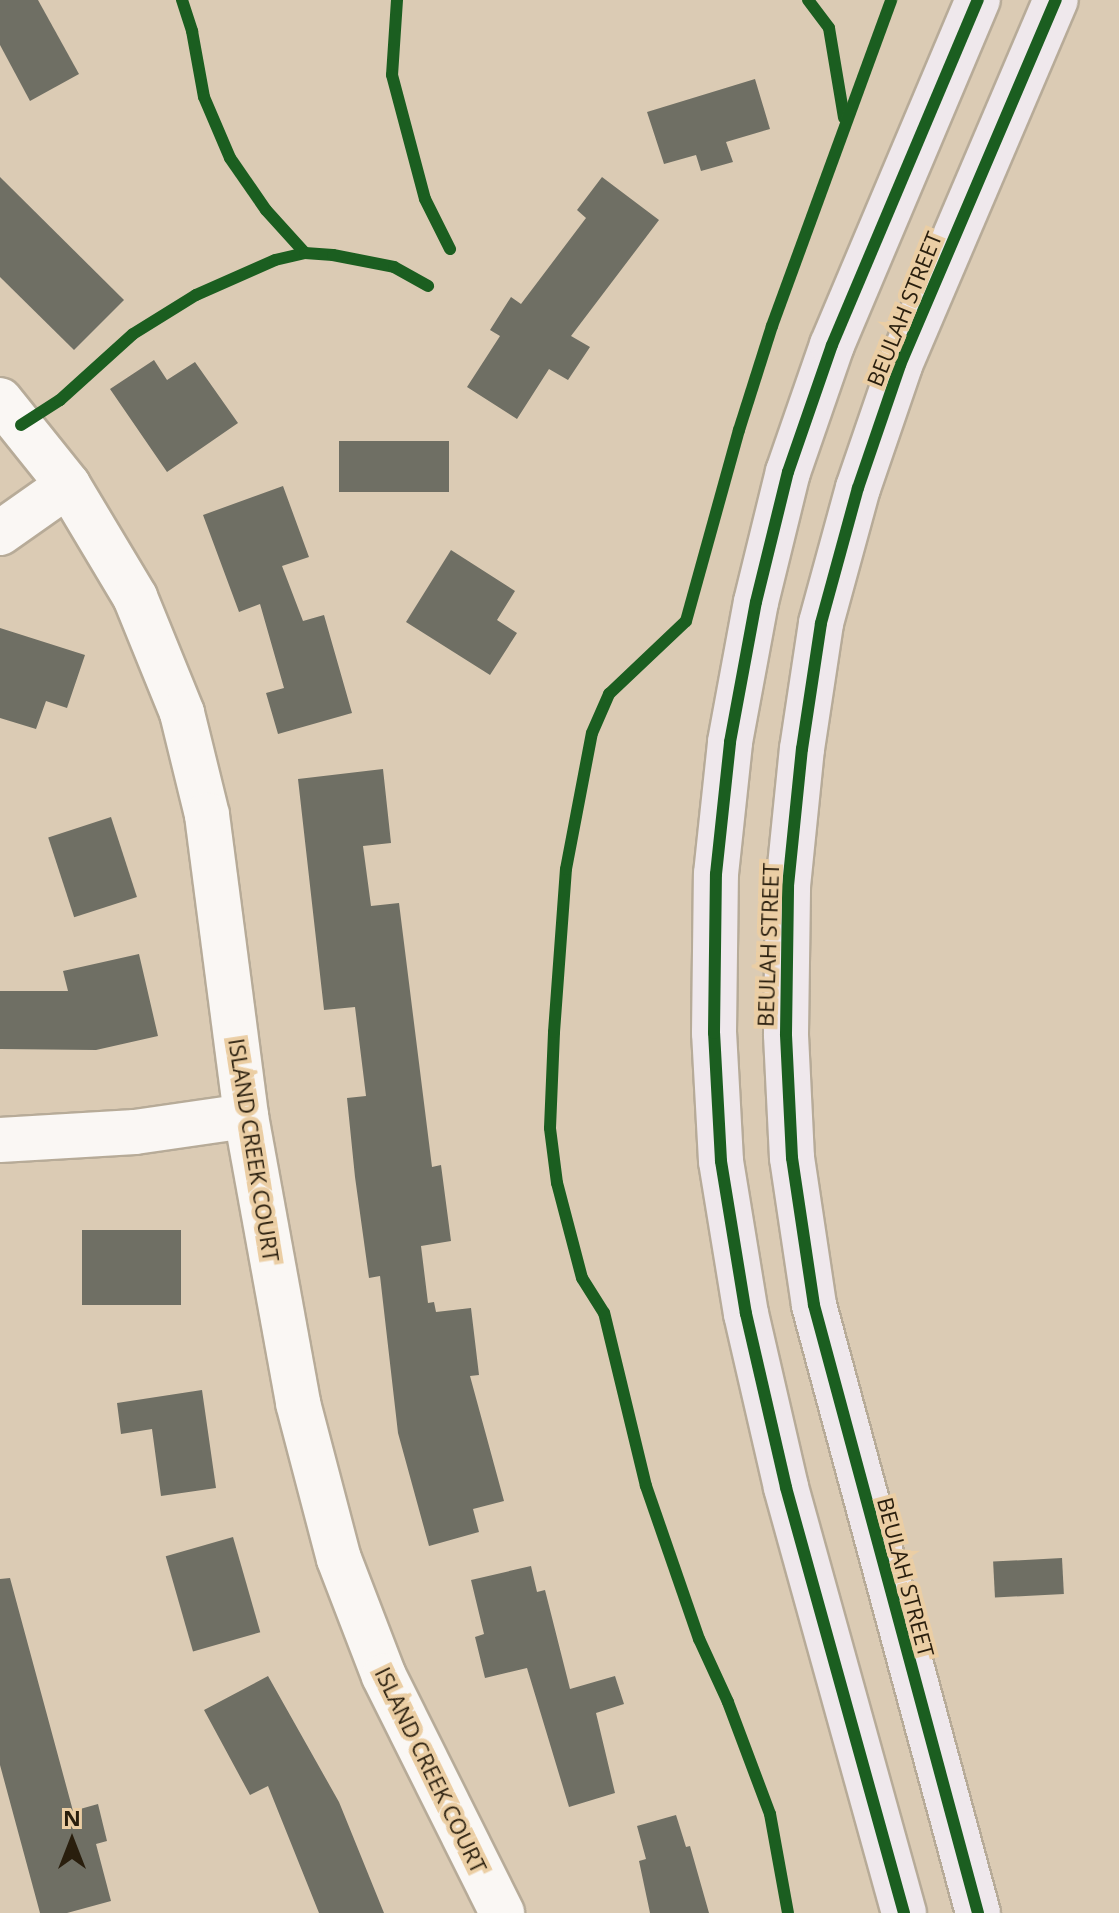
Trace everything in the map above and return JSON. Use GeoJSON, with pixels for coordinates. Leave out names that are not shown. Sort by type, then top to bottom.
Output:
{"type":"FeatureCollection","features":[{"type":"Feature","properties":{"kind":"main road"},"geometry":{"type":"LineString","coordinates":[[904,1913],[786,1487],[746,1314],[721,1161],[714,1033],[716,874],[733,727],[756,602],[788,472],[832,345],[978,0]]}},
{"type":"Feature","properties":{"kind":"main road","name":"BEULAH STREET"},"geometry":{"type":"LineString","coordinates":[[978,1913],[814,1305],[792,1158],[786,1034],[788,886],[802,749],[821,623],[858,488],[900,365],[1056,0]]}},
{"type":"Feature","properties":{"kind":"street","name":"ISLAND CREEK COURT"},"geometry":{"type":"LineString","coordinates":[[0,400],[68,485],[135,597],[182,713],[207,815],[246,1116],[298,1403],[339,1559],[384,1676],[502,1913]]}},
{"type":"Feature","properties":{"kind":"street"},"geometry":{"type":"LineString","coordinates":[[0,533],[68,485]]}},
{"type":"Feature","properties":{"kind":"street"},"geometry":{"type":"LineString","coordinates":[[0,1140],[135,1132],[246,1116]]}},
{"type":"Feature","properties":{"kind":"building"},"geometry":{"type":"Polygon","coordinates":[[[0,0],[38,0],[79,74],[30,101],[0,45],[0,0]]]}},
{"type":"Feature","properties":{"kind":"building"},"geometry":{"type":"Polygon","coordinates":[[[755,79],[770,129],[726,142],[733,162],[701,171],[696,155],[664,164],[647,112],[755,79]]]}},
{"type":"Feature","properties":{"kind":"building"},"geometry":{"type":"Polygon","coordinates":[[[0,177],[124,300],[74,350],[0,277],[0,177]]]}},
{"type":"Feature","properties":{"kind":"building"},"geometry":{"type":"Polygon","coordinates":[[[602,177],[659,220],[571,336],[590,347],[568,380],[549,369],[517,419],[467,387],[500,336],[490,330],[511,297],[521,304],[586,218],[577,210],[602,177]]]}},
{"type":"Feature","properties":{"kind":"building"},"geometry":{"type":"Polygon","coordinates":[[[154,360],[167,380],[195,362],[238,423],[167,472],[110,389],[154,360]]]}},
{"type":"Feature","properties":{"kind":"building"},"geometry":{"type":"Polygon","coordinates":[[[339,441],[449,441],[449,492],[339,492],[339,441]]]}},
{"type":"Feature","properties":{"kind":"building"},"geometry":{"type":"Polygon","coordinates":[[[283,486],[309,557],[282,566],[303,621],[324,615],[352,713],[278,734],[266,693],[284,688],[260,604],[239,612],[203,515],[283,486]]]}},
{"type":"Feature","properties":{"kind":"building"},"geometry":{"type":"Polygon","coordinates":[[[451,550],[515,591],[497,620],[517,633],[490,675],[406,622],[451,550]]]}},
{"type":"Feature","properties":{"kind":"building"},"geometry":{"type":"Polygon","coordinates":[[[0,628],[85,655],[67,708],[46,701],[36,729],[0,718],[0,628]]]}},
{"type":"Feature","properties":{"kind":"building"},"geometry":{"type":"Polygon","coordinates":[[[383,769],[391,843],[363,846],[371,906],[399,903],[432,1167],[441,1165],[451,1241],[421,1246],[428,1303],[434,1302],[436,1312],[471,1308],[479,1375],[470,1376],[504,1501],[473,1509],[479,1532],[429,1546],[398,1433],[380,1276],[369,1278],[355,1177],[347,1098],[366,1096],[355,1007],[324,1010],[298,779],[383,769]]]}},
{"type":"Feature","properties":{"kind":"building"},"geometry":{"type":"Polygon","coordinates":[[[111,817],[137,897],[74,917],[48,837],[111,817]]]}},
{"type":"Feature","properties":{"kind":"building"},"geometry":{"type":"Polygon","coordinates":[[[139,954],[158,1036],[96,1050],[0,1049],[0,991],[68,991],[63,971],[139,954]]]}},
{"type":"Feature","properties":{"kind":"building"},"geometry":{"type":"Polygon","coordinates":[[[82,1230],[181,1230],[181,1305],[82,1305],[82,1230]]]}},
{"type":"Feature","properties":{"kind":"building"},"geometry":{"type":"Polygon","coordinates":[[[202,1390],[216,1488],[161,1496],[152,1429],[121,1434],[117,1403],[202,1390]]]}},
{"type":"Feature","properties":{"kind":"building"},"geometry":{"type":"Polygon","coordinates":[[[233,1537],[260,1632],[193,1651],[166,1556],[233,1537]]]}},
{"type":"Feature","properties":{"kind":"building"},"geometry":{"type":"Polygon","coordinates":[[[1062,1558],[1064,1594],[995,1598],[993,1562],[1062,1558]]]}},
{"type":"Feature","properties":{"kind":"building"},"geometry":{"type":"Polygon","coordinates":[[[531,1566],[537,1592],[545,1590],[570,1689],[615,1676],[624,1704],[596,1713],[615,1793],[569,1807],[527,1668],[485,1678],[475,1637],[484,1634],[471,1580],[531,1566]]]}},
{"type":"Feature","properties":{"kind":"building"},"geometry":{"type":"Polygon","coordinates":[[[10,1578],[73,1811],[98,1804],[107,1841],[96,1844],[111,1901],[67,1913],[40,1913],[0,1765],[0,1579],[10,1578]]]}},
{"type":"Feature","properties":{"kind":"building"},"geometry":{"type":"Polygon","coordinates":[[[268,1676],[339,1802],[384,1913],[319,1913],[268,1786],[250,1795],[204,1710],[268,1676]]]}},
{"type":"Feature","properties":{"kind":"building"},"geometry":{"type":"Polygon","coordinates":[[[676,1815],[686,1847],[690,1846],[709,1913],[650,1913],[639,1861],[646,1859],[637,1826],[676,1815]]]}},
{"type":"Feature","properties":{"kind":"cycle path"},"geometry":{"type":"LineString","coordinates":[[182,0],[192,31],[204,97],[230,158],[266,210],[305,253]]}},
{"type":"Feature","properties":{"kind":"cycle path"},"geometry":{"type":"LineString","coordinates":[[397,0],[392,75],[425,199],[450,249]]}},
{"type":"Feature","properties":{"kind":"cycle path"},"geometry":{"type":"LineString","coordinates":[[808,0],[829,28],[844,118]]}},
{"type":"Feature","properties":{"kind":"cycle path"},"geometry":{"type":"LineString","coordinates":[[788,1913],[770,1814],[728,1702],[699,1639],[646,1486],[604,1313],[582,1278],[557,1183],[550,1128],[554,1032],[566,869],[592,733],[609,694],[686,621],[739,430],[772,326],[891,0]]}},
{"type":"Feature","properties":{"kind":"cycle path"},"geometry":{"type":"LineString","coordinates":[[904,1913],[786,1487],[746,1314],[721,1161],[714,1033],[716,874],[730,742],[756,602],[788,472],[832,345],[978,0]]}},
{"type":"Feature","properties":{"kind":"cycle path"},"geometry":{"type":"LineString","coordinates":[[978,1913],[814,1305],[792,1158],[786,1034],[788,886],[802,749],[821,623],[858,488],[900,365],[1056,0]]}},
{"type":"Feature","properties":{"kind":"cycle path"},"geometry":{"type":"LineString","coordinates":[[21,425],[60,400],[133,334],[196,295],[275,260],[305,253],[333,255],[394,267],[428,286]]}}]}
